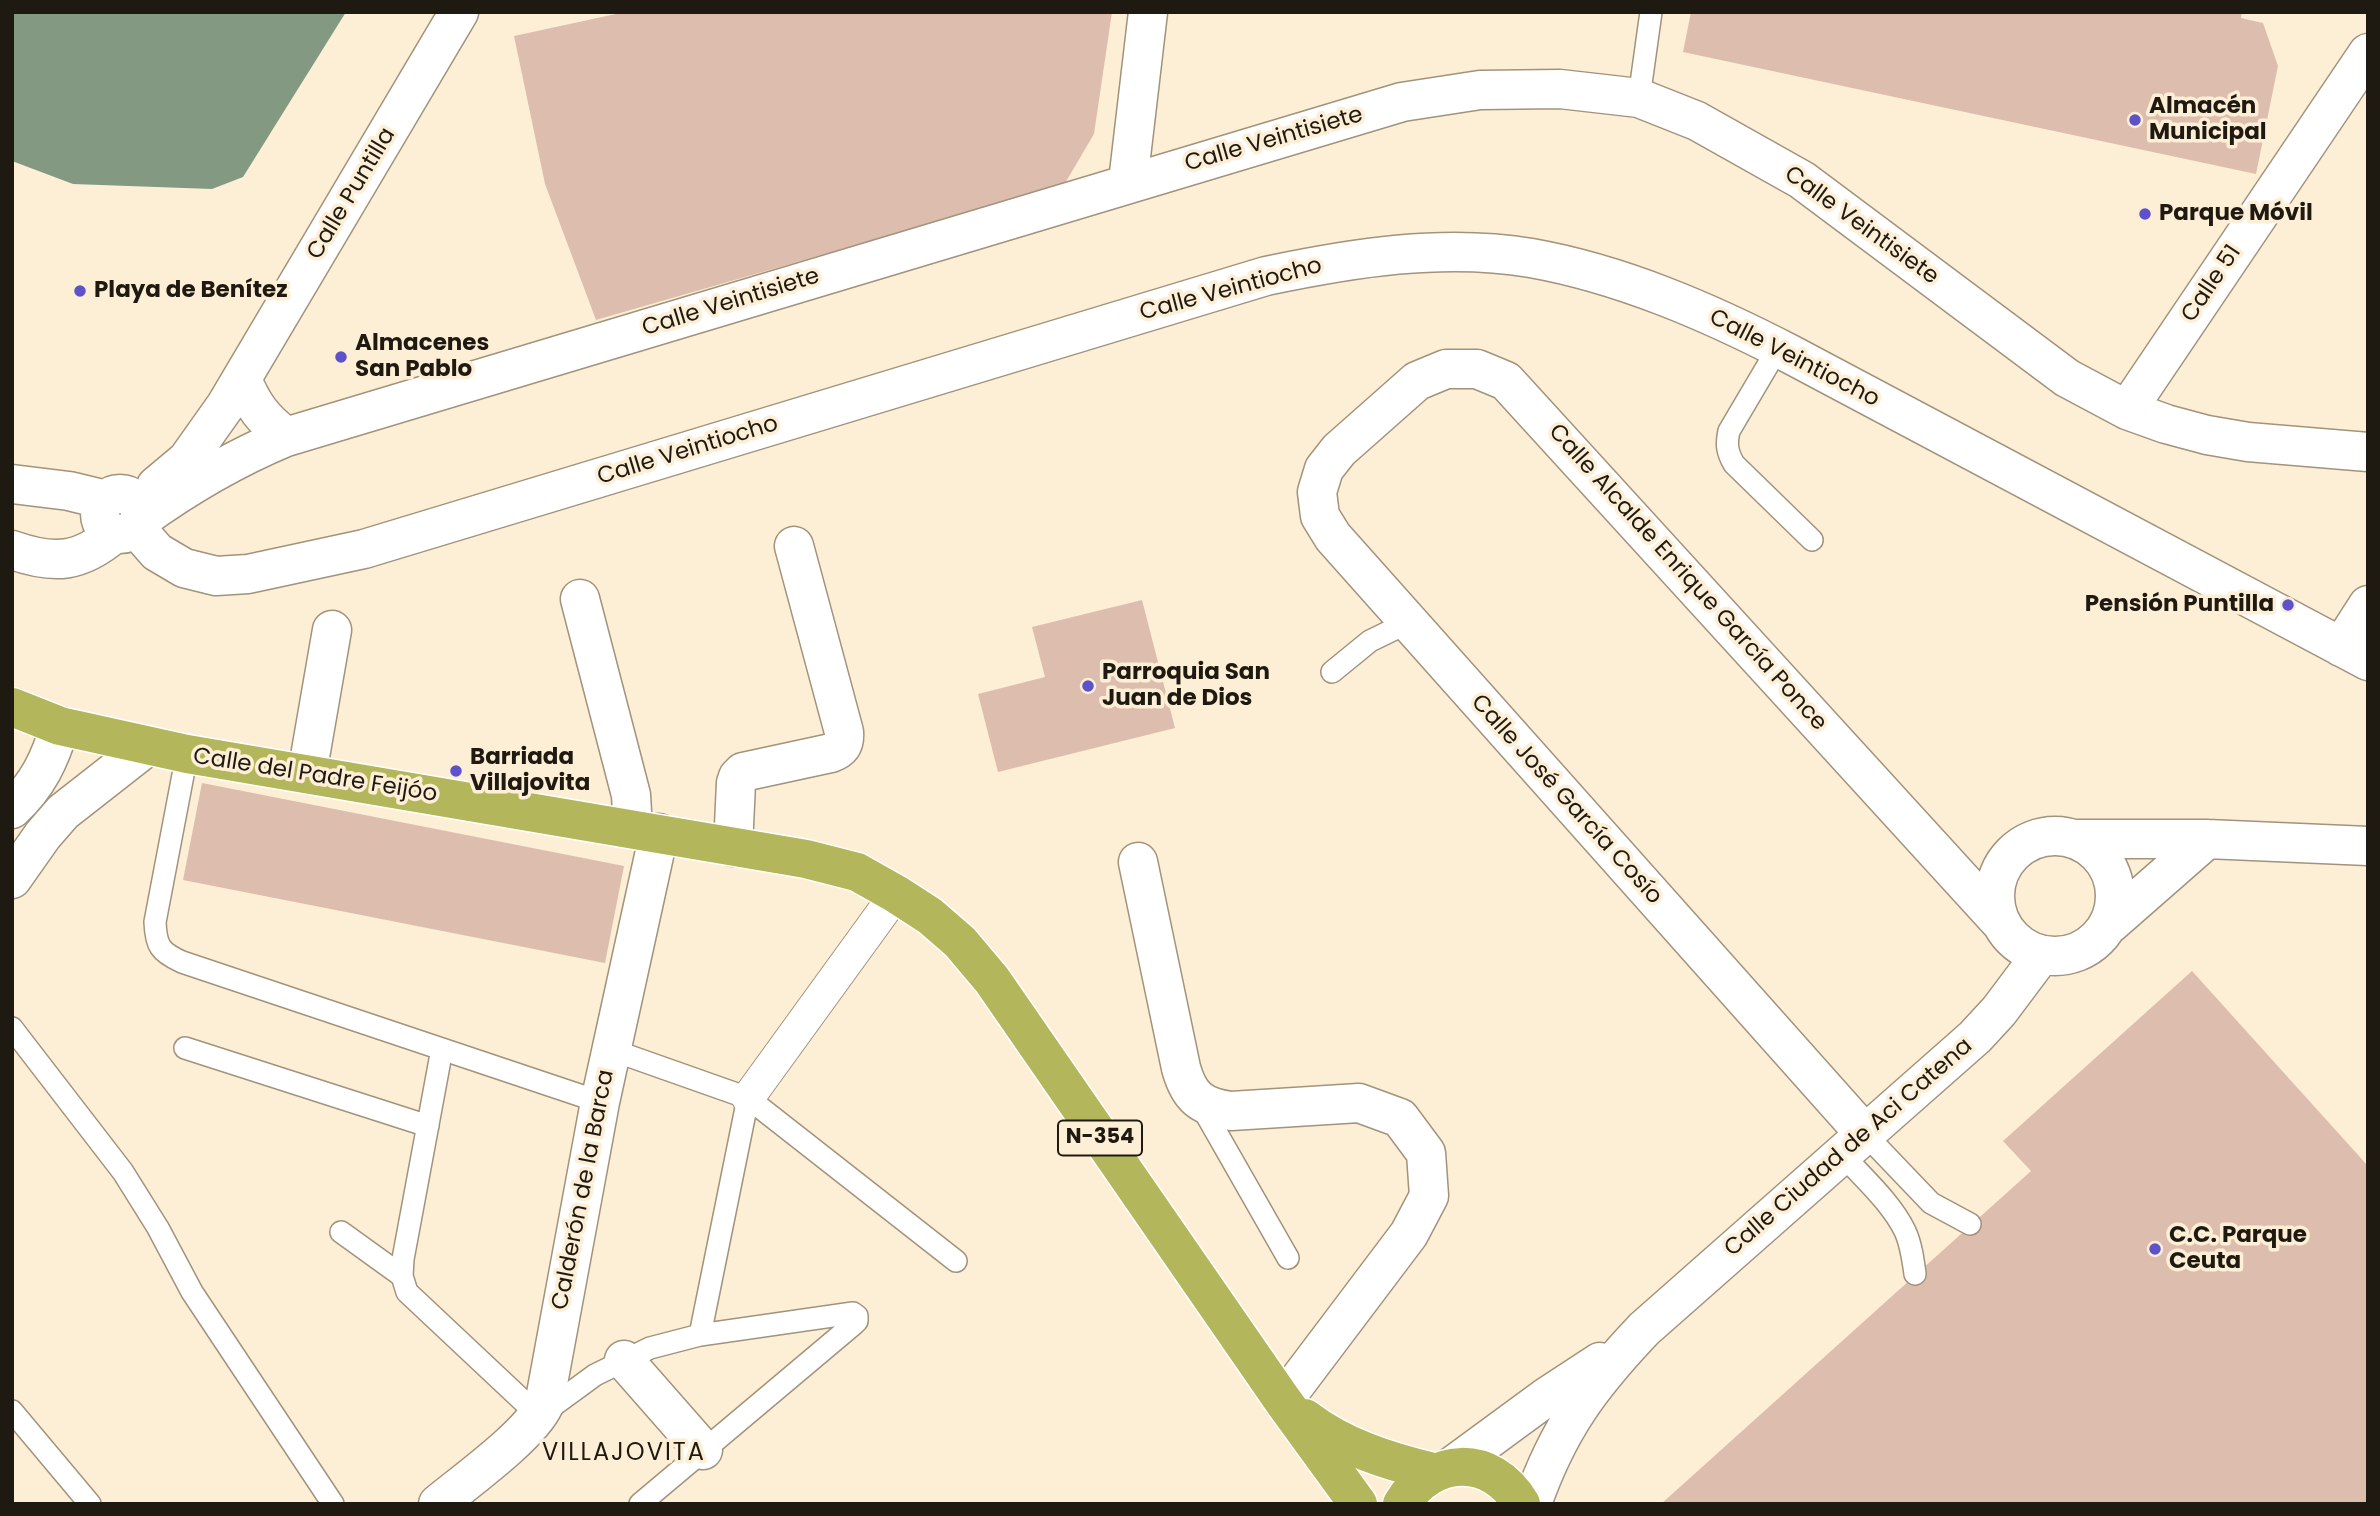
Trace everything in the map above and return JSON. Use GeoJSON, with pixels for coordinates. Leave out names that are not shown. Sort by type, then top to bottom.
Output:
{"type":"FeatureCollection","features":[{"type":"Feature","properties":{"kind":"highway","name":"N-354"},"geometry":{"type":"LineString","coordinates":[[12,707],[60,726]]}},
{"type":"Feature","properties":{"kind":"highway","name":"Calle del Padre Feijóo"},"geometry":{"type":"LineString","coordinates":[[60,726],[146,747],[806,859],[857,872],[896,894]]}},
{"type":"Feature","properties":{"kind":"highway","name":"N-354"},"geometry":{"type":"LineString","coordinates":[[896,894],[930,916],[960,942],[992,981],[1283,1401],[1358,1504]]}},
{"type":"Feature","properties":{"kind":"highway","name":"N-354"},"geometry":{"type":"LineString","coordinates":[[1283,1401],[1316,1427],[1353,1447],[1392,1462],[1442,1470],[1472,1467],[1491,1474],[1507,1486],[1521,1504]]}},
{"type":"Feature","properties":{"kind":"highway"},"geometry":{"type":"LineString","coordinates":[[1402,1504],[1415,1485],[1442,1470]]}},
{"type":"Feature","properties":{"kind":"street","name":"Calle Puntilla"},"geometry":{"type":"LineString","coordinates":[[126,516],[187,460],[208,434],[459,12]]}},
{"type":"Feature","properties":{"kind":"street"},"geometry":{"type":"LineString","coordinates":[[1128,182],[1148,12]]}},
{"type":"Feature","properties":{"kind":"street","name":"Calle 51"},"geometry":{"type":"LineString","coordinates":[[2127,410],[2368,53]]}},
{"type":"Feature","properties":{"kind":"street","name":"Calle Veintisiete"},"geometry":{"type":"LineString","coordinates":[[126,516],[247,453],[286,437],[1128,182],[1402,102],[1480,90],[1560,89],[1639,98],[1697,121],[1802,180],[2067,378],[2127,410],[2207,435],[2248,442],[2368,452]]}},
{"type":"Feature","properties":{"kind":"street","name":"Calle Veintiocho"},"geometry":{"type":"LineString","coordinates":[[126,516],[157,552],[184,568],[216,576],[248,574],[364,549],[1266,276],[1347,260],[1450,253],[1529,258],[1602,274],[1698,310],[1778,348],[2354,654]]}},
{"type":"Feature","properties":{"kind":"street","name":"Calle Alcalde Enrique García Ponce"},"geometry":{"type":"LineString","coordinates":[[1339,450],[1417,381],[1446,369],[1477,369],[1506,381],[2001,923]]}},
{"type":"Feature","properties":{"kind":"street"},"geometry":{"type":"LineString","coordinates":[[242,379],[251,402],[266,421],[286,437]]}},
{"type":"Feature","properties":{"kind":"street","name":"Calle José García Cosío"},"geometry":{"type":"LineString","coordinates":[[1339,450],[1324,469],[1317,492],[1320,516],[1333,537],[1854,1144]]}},
{"type":"Feature","properties":{"kind":"street"},"geometry":{"type":"LineString","coordinates":[[12,484],[69,491],[126,516],[96,549],[73,559],[48,560],[12,550]]}},
{"type":"Feature","properties":{"kind":"street"},"geometry":{"type":"LineString","coordinates":[[733,847],[738,777],[743,772],[831,753],[840,750],[845,741],[794,546]]}},
{"type":"Feature","properties":{"kind":"street","name":"Calderón de la Barca"},"geometry":{"type":"LineString","coordinates":[[438,1504],[525,1431],[544,1405],[612,1049],[646,831],[631,795],[580,599]]}},
{"type":"Feature","properties":{"kind":"street"},"geometry":{"type":"LineString","coordinates":[[2354,654],[2368,605]]}},
{"type":"Feature","properties":{"kind":"street"},"geometry":{"type":"LineString","coordinates":[[307,774],[332,630]]}},
{"type":"Feature","properties":{"kind":"street"},"geometry":{"type":"LineString","coordinates":[[12,809],[29,794],[49,762],[60,726]]}},
{"type":"Feature","properties":{"kind":"street"},"geometry":{"type":"LineString","coordinates":[[12,879],[63,812],[146,747]]}},
{"type":"Feature","properties":{"kind":"street"},"geometry":{"type":"LineString","coordinates":[[2207,839],[2110,924],[2097,940],[2080,952],[2062,957],[2041,955],[2024,949],[2001,923],[1995,903],[1996,882],[2004,863],[2018,848],[2036,838],[2057,835],[2078,839],[2207,839],[2368,846]]}},
{"type":"Feature","properties":{"kind":"street"},"geometry":{"type":"LineString","coordinates":[[2078,839],[2095,850],[2108,866],[2115,884],[2116,905],[2110,924]]}},
{"type":"Feature","properties":{"kind":"street"},"geometry":{"type":"LineString","coordinates":[[1138,862],[1181,1068],[1186,1085],[1198,1099],[1213,1109],[1231,1111],[1359,1103],[1399,1118],[1426,1153],[1429,1196],[1409,1234],[1283,1401]]}},
{"type":"Feature","properties":{"kind":"street"},"geometry":{"type":"LineString","coordinates":[[748,1098],[896,894]]}},
{"type":"Feature","properties":{"kind":"street","name":"Calle Ciudad de Aci Catena"},"geometry":{"type":"LineString","coordinates":[[1532,1504],[1545,1467],[1571,1416],[1604,1370],[1644,1329],[1975,1037],[1999,1011],[2041,955]]}},
{"type":"Feature","properties":{"kind":"street","name":"Calle Ciudad de Aci Catena"},"geometry":{"type":"LineString","coordinates":[[1442,1470],[1644,1329]]}},
{"type":"Feature","properties":{"kind":"street"},"geometry":{"type":"LineString","coordinates":[[624,1360],[703,1450]]}},
{"type":"Feature","properties":{"kind":"lane"},"geometry":{"type":"LineString","coordinates":[[1639,98],[1651,12]]}},
{"type":"Feature","properties":{"kind":"lane"},"geometry":{"type":"LineString","coordinates":[[1778,348],[1729,431],[1726,443],[1734,464],[1812,540]]}},
{"type":"Feature","properties":{"kind":"lane"},"geometry":{"type":"LineString","coordinates":[[1332,672],[1370,641],[1407,623]]}},
{"type":"Feature","properties":{"kind":"lane"},"geometry":{"type":"LineString","coordinates":[[187,754],[155,922],[156,940],[165,955],[600,1102]]}},
{"type":"Feature","properties":{"kind":"lane"},"geometry":{"type":"LineString","coordinates":[[12,1028],[123,1172],[158,1228],[192,1292],[333,1504]]}},
{"type":"Feature","properties":{"kind":"lane"},"geometry":{"type":"LineString","coordinates":[[185,1048],[428,1126]]}},
{"type":"Feature","properties":{"kind":"lane"},"geometry":{"type":"LineString","coordinates":[[442,1049],[402,1276],[407,1292],[538,1416],[595,1375],[650,1348],[700,1335],[853,1313],[857,1316],[854,1324],[640,1504]]}},
{"type":"Feature","properties":{"kind":"lane"},"geometry":{"type":"LineString","coordinates":[[612,1049],[748,1098],[956,1261]]}},
{"type":"Feature","properties":{"kind":"lane"},"geometry":{"type":"LineString","coordinates":[[700,1335],[748,1098]]}},
{"type":"Feature","properties":{"kind":"lane"},"geometry":{"type":"LineString","coordinates":[[1198,1099],[1288,1258]]}},
{"type":"Feature","properties":{"kind":"lane"},"geometry":{"type":"LineString","coordinates":[[1854,1144],[1931,1203],[1970,1224]]}},
{"type":"Feature","properties":{"kind":"lane"},"geometry":{"type":"LineString","coordinates":[[1854,1144],[1899,1222],[1912,1252],[1915,1274]]}},
{"type":"Feature","properties":{"kind":"lane"},"geometry":{"type":"LineString","coordinates":[[341,1231],[402,1276]]}},
{"type":"Feature","properties":{"kind":"lane"},"geometry":{"type":"LineString","coordinates":[[12,1411],[90,1504]]}},
{"type":"Feature","properties":{"kind":"shaded area"},"geometry":{"type":"Polygon","coordinates":[[[12,12],[346,12],[243,177],[212,189],[73,184],[12,161],[12,12]]]}},
{"type":"Feature","properties":{"kind":"building"},"geometry":{"type":"Polygon","coordinates":[[[625,12],[1112,12],[1094,134],[1064,185],[596,320],[545,184],[514,36],[625,12]]]}},
{"type":"Feature","properties":{"kind":"building","name":"Almacén Municipal"},"geometry":{"type":"Polygon","coordinates":[[[1691,12],[2242,12],[2241,18],[2263,23],[2278,66],[2256,174],[1683,52],[1691,12]]]}},
{"type":"Feature","properties":{"kind":"building","name":"Parroquia San Juan de Dios"},"geometry":{"type":"Polygon","coordinates":[[[1142,600],[1175,728],[998,772],[978,694],[1045,677],[1032,627],[1142,600]]]}},
{"type":"Feature","properties":{"kind":"building"},"geometry":{"type":"Polygon","coordinates":[[[202,783],[624,866],[605,963],[183,880],[202,783]]]}},
{"type":"Feature","properties":{"kind":"building","name":"C.C. Parque Ceuta"},"geometry":{"type":"Polygon","coordinates":[[[2192,971],[2368,1166],[2368,1504],[1661,1504],[2031,1171],[2003,1141],[2192,971]]]}},
{"type":"Feature","properties":{"kind":"place","name":"Almacén Municipal"},"geometry":{"type":"Point","coordinates":[2135,120]}},
{"type":"Feature","properties":{"kind":"place","name":"Parque Móvil"},"geometry":{"type":"Point","coordinates":[2145,214]}},
{"type":"Feature","properties":{"kind":"place","name":"Playa de Benítez"},"geometry":{"type":"Point","coordinates":[80,291]}},
{"type":"Feature","properties":{"kind":"place","name":"Almacenes San Pablo"},"geometry":{"type":"Point","coordinates":[341,357]}},
{"type":"Feature","properties":{"kind":"place","name":"Pensión Puntilla"},"geometry":{"type":"Point","coordinates":[2288,605]}},
{"type":"Feature","properties":{"kind":"place","name":"Parroquia San Juan de Dios"},"geometry":{"type":"Point","coordinates":[1088,686]}},
{"type":"Feature","properties":{"kind":"place","name":"Barriada Villajovita"},"geometry":{"type":"Point","coordinates":[456,771]}},
{"type":"Feature","properties":{"kind":"place","name":"C.C. Parque Ceuta"},"geometry":{"type":"Point","coordinates":[2155,1249]}},
{"type":"Feature","properties":{"kind":"district","name":"VILLAJOVITA"},"geometry":{"type":"Point","coordinates":[624,1454]}}]}
